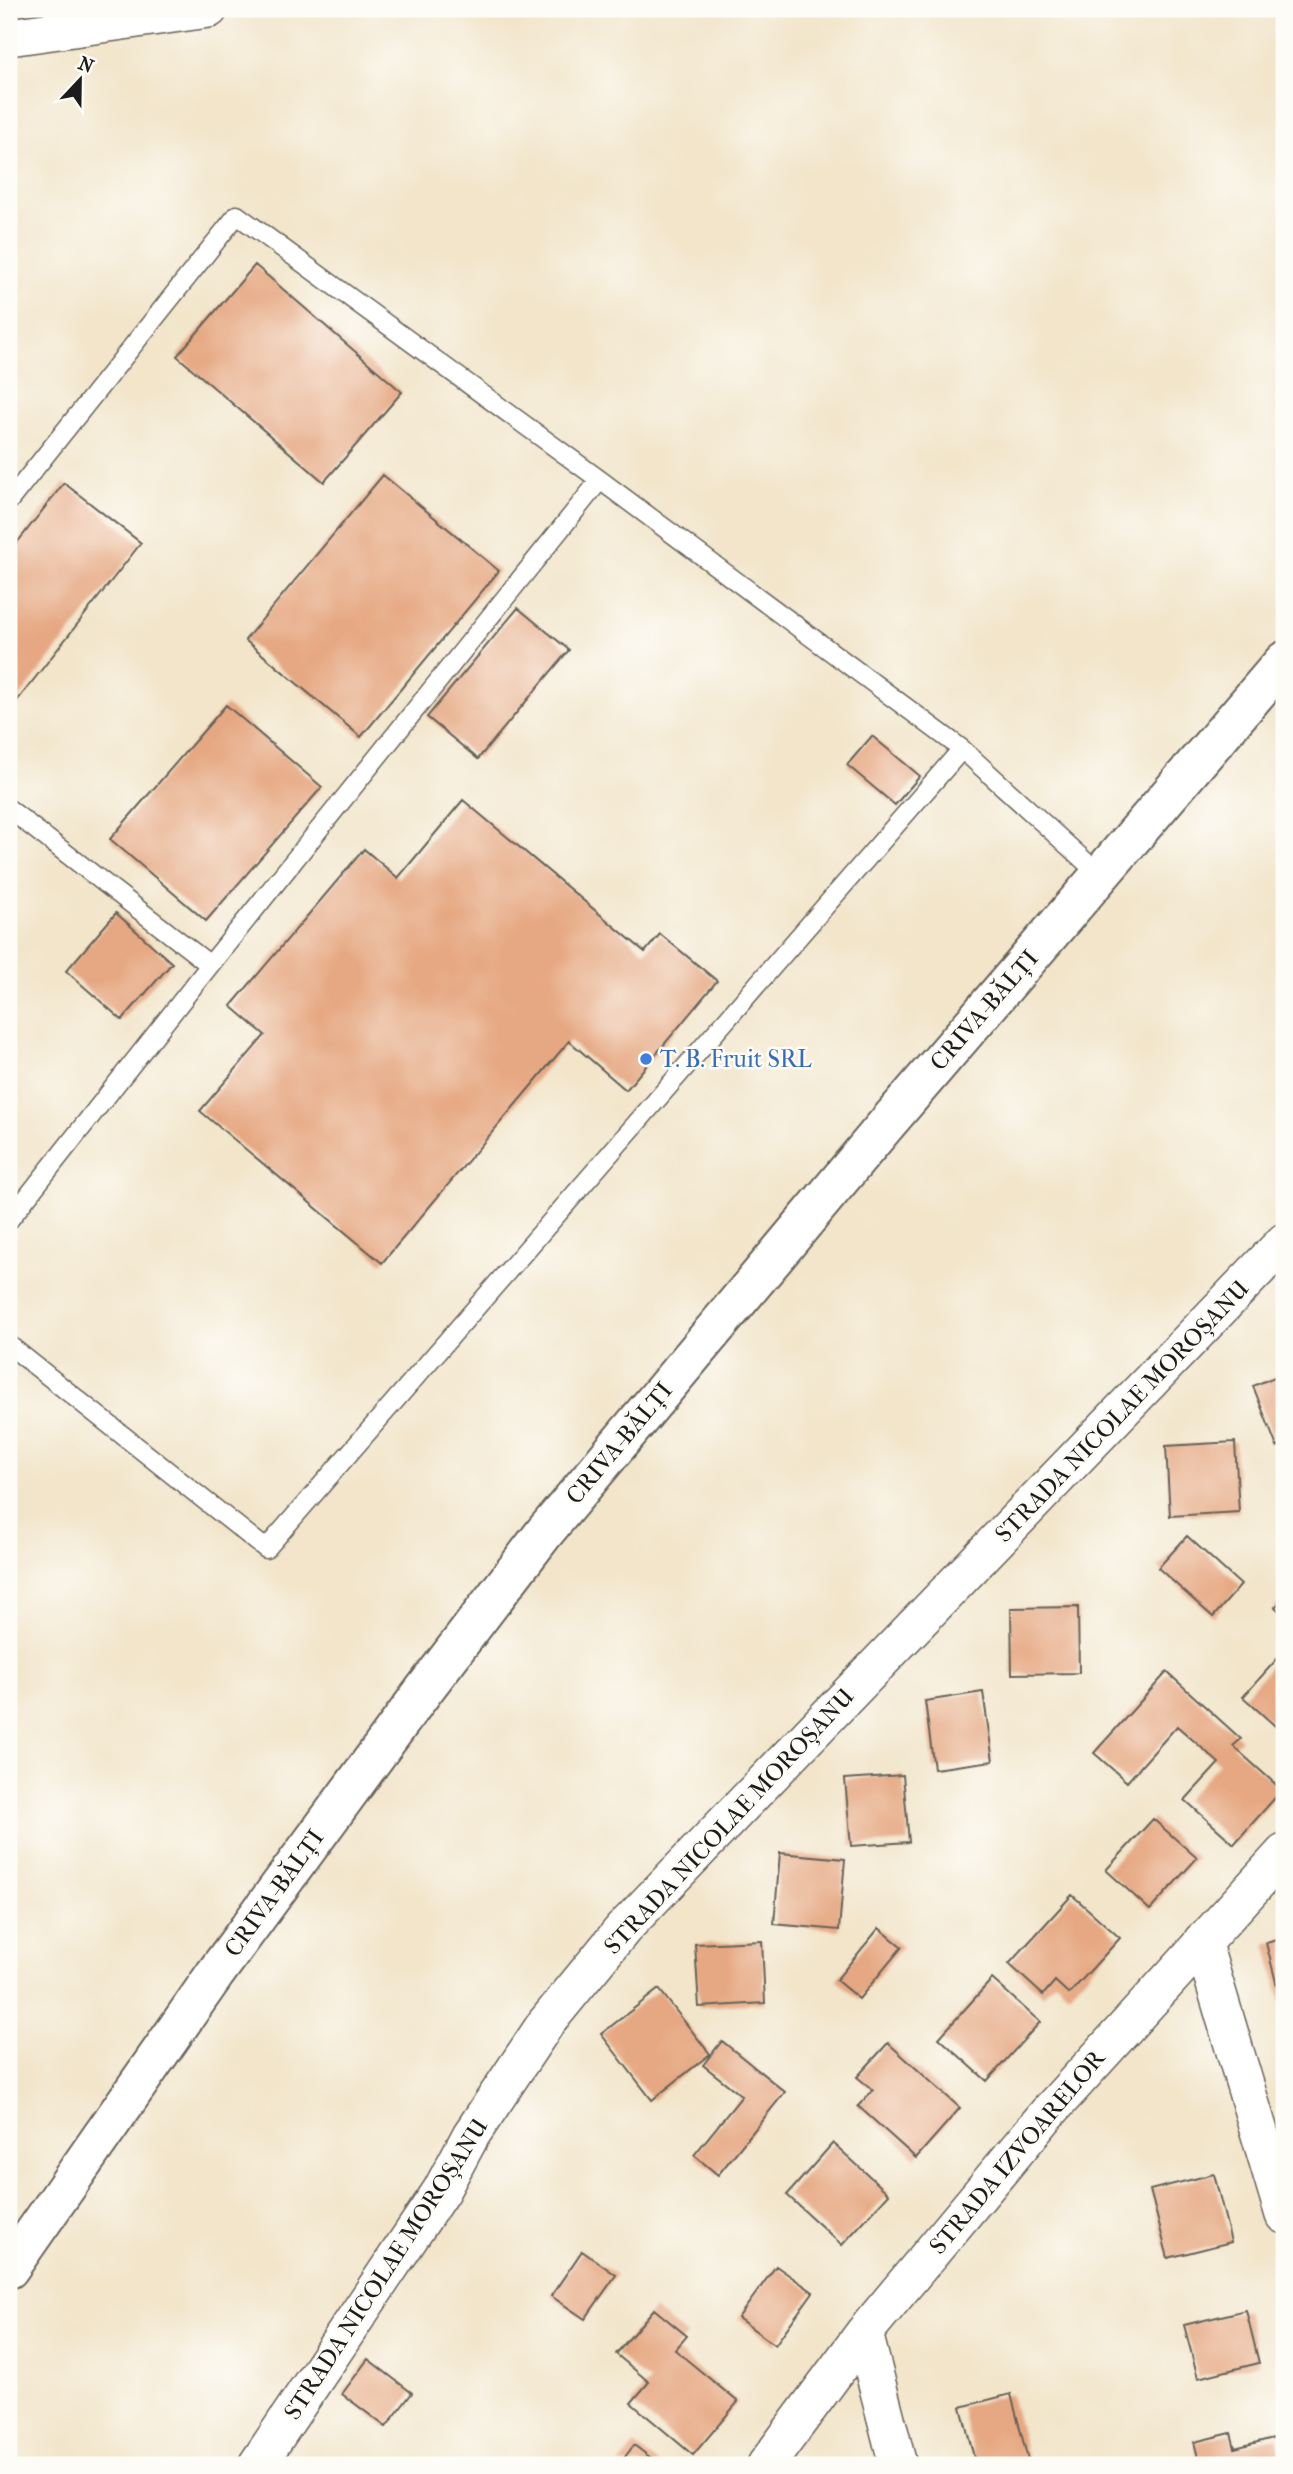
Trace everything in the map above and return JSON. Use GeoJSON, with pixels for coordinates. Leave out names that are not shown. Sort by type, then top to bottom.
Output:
{"type":"FeatureCollection","features":[{"type":"Feature","properties":{"kind":"highway","name":"CRIVA-BĂLȚI"},"geometry":{"type":"LineString","coordinates":[[9,2269],[215,1974],[544,1533],[884,1127],[1284,660]]}},
{"type":"Feature","properties":{"kind":"street"},"geometry":{"type":"LineString","coordinates":[[9,37],[209,9]]}},
{"type":"Feature","properties":{"kind":"street","name":"STRADA NICOLAE MOROȘANU"},"geometry":{"type":"LineString","coordinates":[[257,2465],[441,2190],[471,2135],[546,2023],[623,1929],[1284,1242]]}},
{"type":"Feature","properties":{"kind":"street","name":"STRADA IZVOARELOR"},"geometry":{"type":"LineString","coordinates":[[766,2465],[864,2333],[1046,2115],[1284,1853]]}},
{"type":"Feature","properties":{"kind":"street"},"geometry":{"type":"LineString","coordinates":[[1202,1941],[1284,2215]]}},
{"type":"Feature","properties":{"kind":"street"},"geometry":{"type":"LineString","coordinates":[[864,2333],[898,2465]]}},
{"type":"Feature","properties":{"kind":"lane"},"geometry":{"type":"LineString","coordinates":[[9,501],[237,215],[962,749],[1100,874]]}},
{"type":"Feature","properties":{"kind":"lane"},"geometry":{"type":"LineString","coordinates":[[9,1220],[600,480]]}},
{"type":"Feature","properties":{"kind":"lane"},"geometry":{"type":"LineString","coordinates":[[9,1345],[266,1549],[962,749]]}},
{"type":"Feature","properties":{"kind":"lane"},"geometry":{"type":"LineString","coordinates":[[9,808],[210,965]]}},
{"type":"Feature","properties":{"kind":"building"},"geometry":{"type":"Polygon","coordinates":[[[255,265],[402,392],[324,482],[177,356],[255,265]]]}},
{"type":"Feature","properties":{"kind":"building"},"geometry":{"type":"Polygon","coordinates":[[[383,475],[499,571],[361,737],[245,640],[383,475]]]}},
{"type":"Feature","properties":{"kind":"building"},"geometry":{"type":"Polygon","coordinates":[[[64,483],[141,543],[13,706],[9,702],[9,553],[64,483]]]}},
{"type":"Feature","properties":{"kind":"building"},"geometry":{"type":"Polygon","coordinates":[[[518,608],[569,650],[478,759],[427,717],[518,608]]]}},
{"type":"Feature","properties":{"kind":"building"},"geometry":{"type":"Polygon","coordinates":[[[226,705],[322,787],[206,921],[110,839],[226,705]]]}},
{"type":"Feature","properties":{"kind":"building"},"geometry":{"type":"Polygon","coordinates":[[[872,736],[920,776],[895,805],[847,765],[872,736]]]}},
{"type":"Feature","properties":{"kind":"building"},"geometry":{"type":"Polygon","coordinates":[[[463,800],[645,952],[660,934],[717,981],[626,1090],[569,1041],[382,1263],[200,1111],[265,1035],[231,1006],[364,849],[398,878],[463,800]]]}},
{"type":"Feature","properties":{"kind":"building"},"geometry":{"type":"Polygon","coordinates":[[[116,913],[172,963],[122,1020],[66,971],[116,913]]]}},
{"type":"Feature","properties":{"kind":"building"},"geometry":{"type":"Polygon","coordinates":[[[1284,1373],[1284,1444],[1277,1447],[1253,1386],[1284,1373]]]}},
{"type":"Feature","properties":{"kind":"building"},"geometry":{"type":"Polygon","coordinates":[[[1235,1442],[1239,1512],[1170,1516],[1166,1446],[1235,1442]]]}},
{"type":"Feature","properties":{"kind":"building"},"geometry":{"type":"Polygon","coordinates":[[[1187,1536],[1241,1585],[1213,1617],[1158,1568],[1187,1536]]]}},
{"type":"Feature","properties":{"kind":"building"},"geometry":{"type":"Polygon","coordinates":[[[1284,1598],[1284,1615],[1275,1607],[1284,1598]]]}},
{"type":"Feature","properties":{"kind":"building"},"geometry":{"type":"Polygon","coordinates":[[[1078,1607],[1079,1673],[1012,1674],[1011,1608],[1078,1607]]]}},
{"type":"Feature","properties":{"kind":"building"},"geometry":{"type":"Polygon","coordinates":[[[1284,1651],[1284,1734],[1243,1697],[1284,1651]]]}},
{"type":"Feature","properties":{"kind":"building"},"geometry":{"type":"Polygon","coordinates":[[[1167,1672],[1241,1739],[1233,1746],[1282,1790],[1234,1844],[1185,1800],[1219,1763],[1177,1726],[1127,1782],[1094,1753],[1167,1672]]]}},
{"type":"Feature","properties":{"kind":"building"},"geometry":{"type":"Polygon","coordinates":[[[983,1692],[993,1761],[934,1769],[925,1701],[983,1692]]]}},
{"type":"Feature","properties":{"kind":"building"},"geometry":{"type":"Polygon","coordinates":[[[903,1775],[909,1842],[851,1846],[845,1779],[903,1775]]]}},
{"type":"Feature","properties":{"kind":"building"},"geometry":{"type":"Polygon","coordinates":[[[1153,1819],[1197,1858],[1150,1910],[1106,1870],[1153,1819]]]}},
{"type":"Feature","properties":{"kind":"building"},"geometry":{"type":"Polygon","coordinates":[[[780,1853],[845,1859],[839,1930],[774,1924],[780,1853]]]}},
{"type":"Feature","properties":{"kind":"building"},"geometry":{"type":"Polygon","coordinates":[[[1072,1895],[1120,1938],[1069,1994],[1055,1981],[1043,1995],[1009,1964],[1072,1895]]]}},
{"type":"Feature","properties":{"kind":"building"},"geometry":{"type":"Polygon","coordinates":[[[879,1928],[902,1947],[859,1999],[836,1980],[879,1928]]]}},
{"type":"Feature","properties":{"kind":"building"},"geometry":{"type":"Polygon","coordinates":[[[1284,1938],[1284,2010],[1283,2010],[1266,1943],[1284,1938]]]}},
{"type":"Feature","properties":{"kind":"building"},"geometry":{"type":"Polygon","coordinates":[[[762,1941],[765,2003],[699,2007],[695,1944],[762,1941]]]}},
{"type":"Feature","properties":{"kind":"building"},"geometry":{"type":"Polygon","coordinates":[[[992,1979],[1040,2022],[987,2081],[939,2038],[992,1979]]]}},
{"type":"Feature","properties":{"kind":"building"},"geometry":{"type":"Polygon","coordinates":[[[659,1989],[710,2054],[652,2100],[601,2034],[659,1989]]]}},
{"type":"Feature","properties":{"kind":"building"},"geometry":{"type":"Polygon","coordinates":[[[722,2041],[785,2092],[718,2175],[694,2155],[742,2096],[703,2065],[722,2041]]]}},
{"type":"Feature","properties":{"kind":"building"},"geometry":{"type":"Polygon","coordinates":[[[888,2043],[960,2108],[916,2158],[858,2106],[873,2090],[857,2077],[888,2043]]]}},
{"type":"Feature","properties":{"kind":"building"},"geometry":{"type":"Polygon","coordinates":[[[833,2143],[889,2194],[842,2245],[787,2195],[833,2143]]]}},
{"type":"Feature","properties":{"kind":"building"},"geometry":{"type":"Polygon","coordinates":[[[1214,2174],[1231,2242],[1168,2258],[1150,2190],[1214,2174]]]}},
{"type":"Feature","properties":{"kind":"building"},"geometry":{"type":"Polygon","coordinates":[[[582,2251],[616,2275],[585,2319],[551,2296],[582,2251]]]}},
{"type":"Feature","properties":{"kind":"building"},"geometry":{"type":"Polygon","coordinates":[[[776,2266],[813,2292],[775,2345],[738,2318],[776,2266]]]}},
{"type":"Feature","properties":{"kind":"building"},"geometry":{"type":"Polygon","coordinates":[[[654,2309],[687,2336],[675,2350],[738,2402],[693,2455],[631,2403],[649,2382],[616,2354],[654,2309]]]}},
{"type":"Feature","properties":{"kind":"building"},"geometry":{"type":"Polygon","coordinates":[[[1246,2310],[1259,2363],[1198,2378],[1184,2325],[1246,2310]]]}},
{"type":"Feature","properties":{"kind":"building"},"geometry":{"type":"Polygon","coordinates":[[[368,2359],[412,2393],[386,2427],[342,2394],[368,2359]]]}},
{"type":"Feature","properties":{"kind":"building"},"geometry":{"type":"Polygon","coordinates":[[[1011,2394],[1028,2460],[1006,2465],[976,2465],[961,2407],[1011,2394]]]}},
{"type":"Feature","properties":{"kind":"building"},"geometry":{"type":"Polygon","coordinates":[[[1231,2433],[1235,2448],[1277,2437],[1284,2465],[1200,2465],[1194,2442],[1231,2433]]]}},
{"type":"Feature","properties":{"kind":"building"},"geometry":{"type":"Polygon","coordinates":[[[634,2445],[660,2465],[619,2465],[634,2445]]]}},
{"type":"Feature","properties":{"kind":"place","name":"T. B. Fruit SRL"},"geometry":{"type":"Point","coordinates":[646,1059]}}]}
